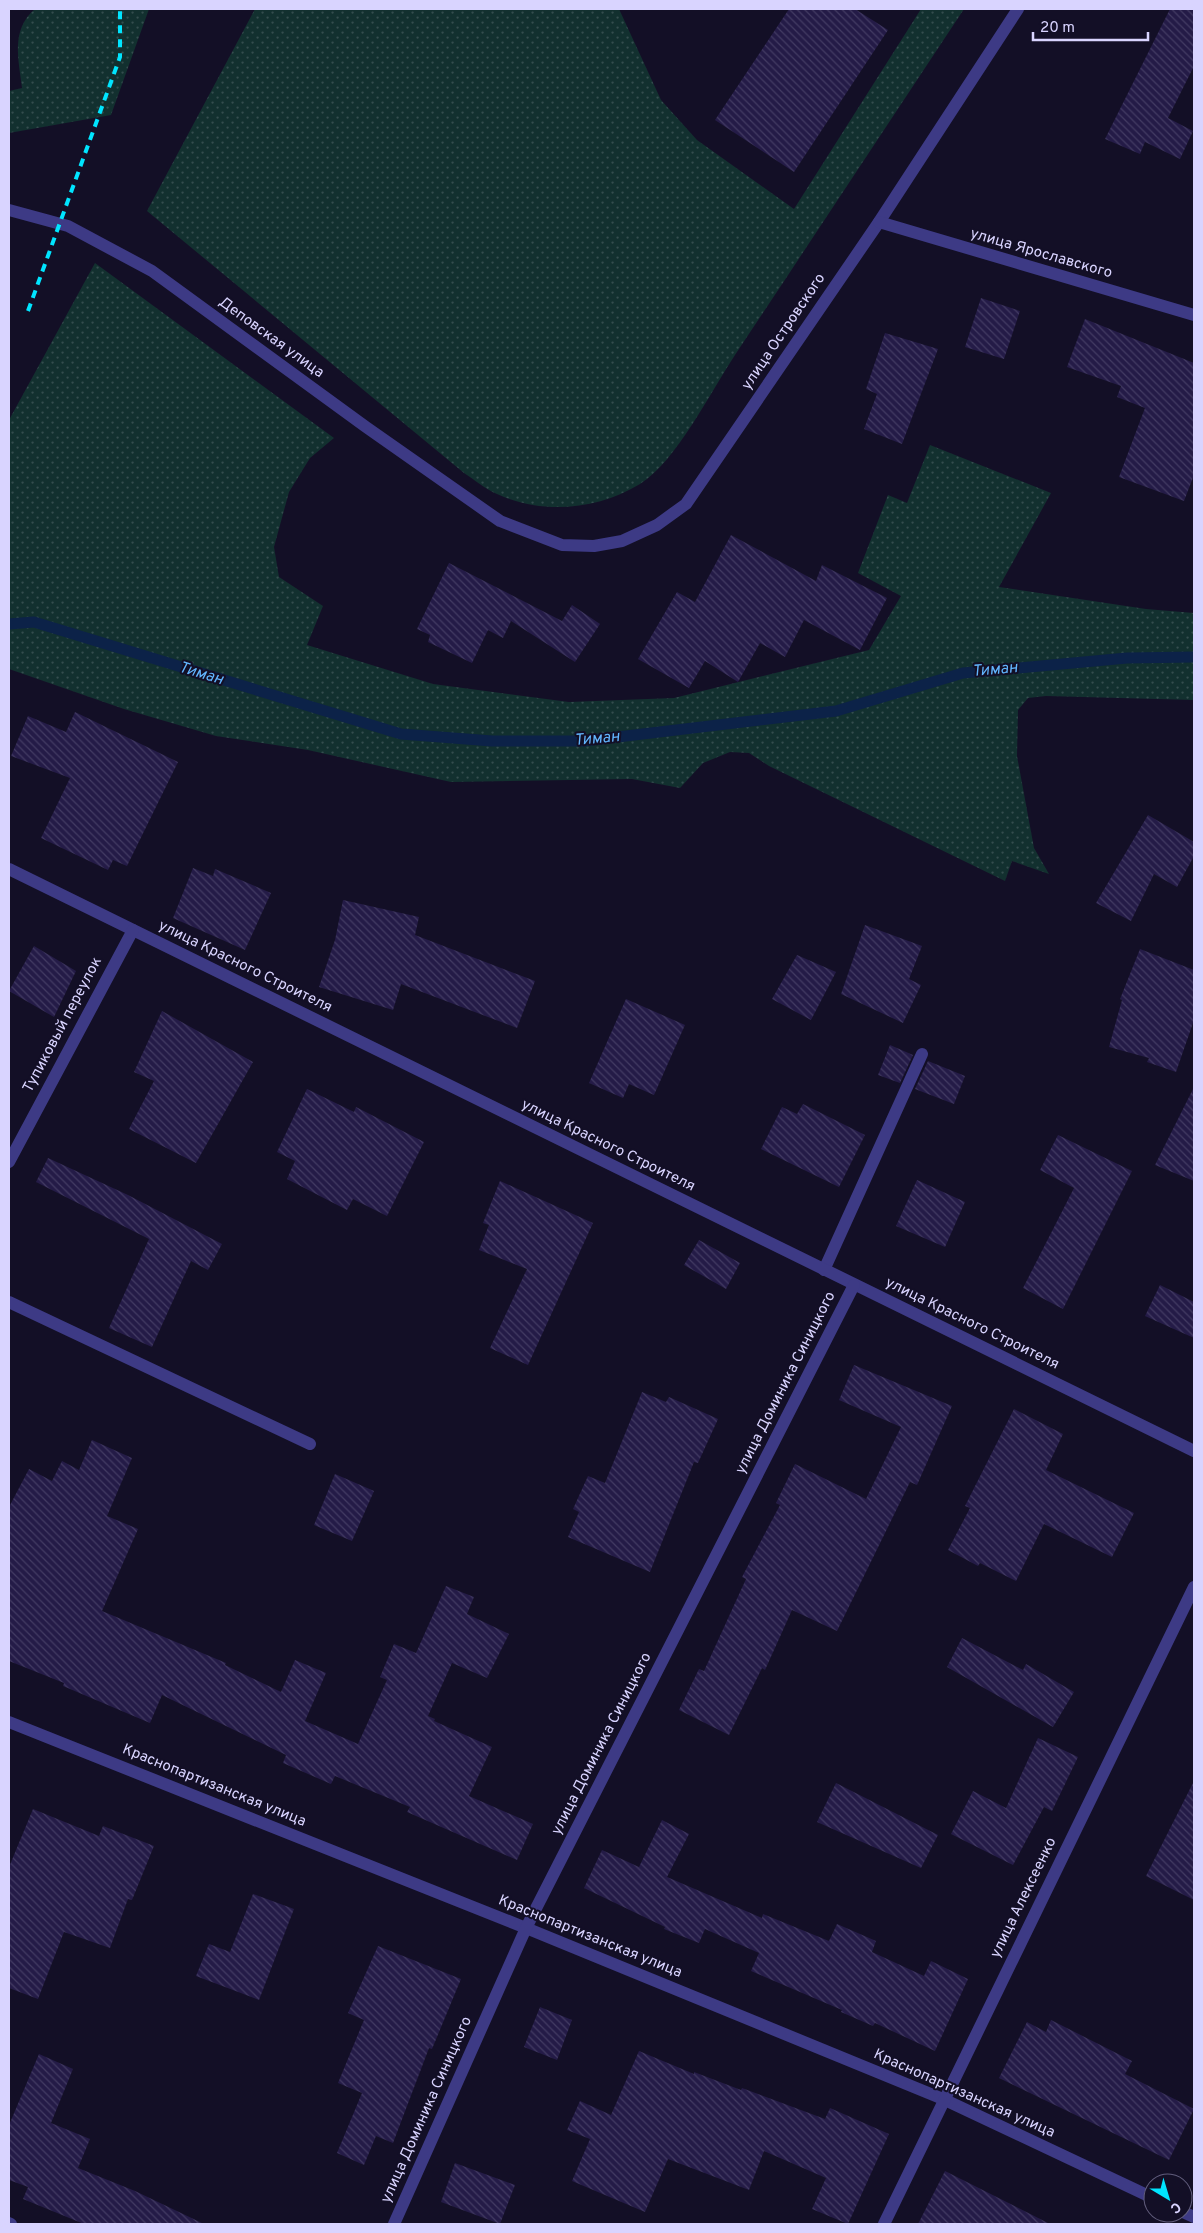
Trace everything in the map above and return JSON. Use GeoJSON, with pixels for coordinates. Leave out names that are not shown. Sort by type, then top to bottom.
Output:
{"type":"FeatureCollection","features":[{"type":"Feature","properties":{"kind":"street","name":"улица Островского"},"geometry":{"type":"LineString","coordinates":[[500,521],[562,545],[594,546],[622,541],[657,525],[686,504],[879,222],[1018,9]]}},
{"type":"Feature","properties":{"kind":"street","name":"Деповская улица"},"geometry":{"type":"LineString","coordinates":[[9,210],[68,226],[152,270],[366,427],[500,521]]}},
{"type":"Feature","properties":{"kind":"street","name":"улица Ярославского"},"geometry":{"type":"LineString","coordinates":[[879,222],[1194,315]]}},
{"type":"Feature","properties":{"kind":"street","name":"улица Красного Строителя"},"geometry":{"type":"LineString","coordinates":[[9,869],[1194,1451]]}},
{"type":"Feature","properties":{"kind":"street","name":"Тупиковый переулок"},"geometry":{"type":"LineString","coordinates":[[9,1162],[133,930]]}},
{"type":"Feature","properties":{"kind":"street","name":"улица Доминика Синицкого"},"geometry":{"type":"LineString","coordinates":[[824,1270],[922,1054]]}},
{"type":"Feature","properties":{"kind":"street","name":"улица Доминика Синицкого"},"geometry":{"type":"LineString","coordinates":[[394,2224],[526,1928],[854,1285]]}},
{"type":"Feature","properties":{"kind":"street"},"geometry":{"type":"LineString","coordinates":[[9,1302],[310,1444]]}},
{"type":"Feature","properties":{"kind":"street","name":"улица Алексеенко"},"geometry":{"type":"LineString","coordinates":[[884,2224],[943,2099],[1194,1587]]}},
{"type":"Feature","properties":{"kind":"street","name":"Краснопартизанская улица"},"geometry":{"type":"LineString","coordinates":[[9,1722],[526,1928],[943,2099],[1143,2193]]}},
{"type":"Feature","properties":{"kind":"green space"},"geometry":{"type":"Polygon","coordinates":[[[35,9],[149,9],[111,115],[9,133],[9,91],[22,88],[18,56],[19,36],[27,17],[35,9]]]}},
{"type":"Feature","properties":{"kind":"green space"},"geometry":{"type":"Polygon","coordinates":[[[255,9],[619,9],[661,100],[697,140],[794,209],[921,9],[964,9],[735,355],[692,425],[667,460],[640,484],[623,493],[588,504],[570,507],[551,507],[515,501],[497,494],[464,473],[147,211],[255,9]]]}},
{"type":"Feature","properties":{"kind":"green space"},"geometry":{"type":"Polygon","coordinates":[[[95,263],[334,438],[310,458],[289,492],[274,547],[279,577],[323,606],[307,645],[433,684],[569,702],[674,698],[869,650],[901,596],[858,573],[888,495],[907,503],[930,445],[1051,493],[999,587],[1146,609],[1194,613],[1194,700],[1046,696],[1028,698],[1018,710],[1017,756],[1034,848],[1049,874],[1012,861],[1005,881],[769,766],[749,753],[730,752],[703,763],[680,788],[632,779],[451,782],[308,750],[216,736],[124,709],[9,669],[9,420],[95,263]]]}},
{"type":"Feature","properties":{"kind":"building"},"geometry":{"type":"Polygon","coordinates":[[[789,9],[855,9],[888,30],[794,172],[715,120],[789,9]]]}},
{"type":"Feature","properties":{"kind":"building"},"geometry":{"type":"Polygon","coordinates":[[[1170,9],[1194,9],[1194,66],[1168,118],[1193,131],[1180,159],[1145,142],[1140,154],[1105,139],[1170,9]]]}},
{"type":"Feature","properties":{"kind":"building"},"geometry":{"type":"Polygon","coordinates":[[[981,298],[1020,311],[1004,359],[965,347],[981,298]]]}},
{"type":"Feature","properties":{"kind":"building"},"geometry":{"type":"Polygon","coordinates":[[[1085,319],[1194,363],[1194,475],[1184,501],[1119,477],[1145,408],[1117,397],[1121,386],[1067,367],[1085,319]]]}},
{"type":"Feature","properties":{"kind":"building"},"geometry":{"type":"Polygon","coordinates":[[[885,333],[938,349],[902,444],[864,429],[877,394],[866,389],[885,333]]]}},
{"type":"Feature","properties":{"kind":"building"},"geometry":{"type":"Polygon","coordinates":[[[731,535],[816,581],[822,565],[887,598],[860,650],[804,620],[785,657],[760,643],[738,682],[705,661],[689,688],[638,659],[677,592],[695,602],[731,535]]]}},
{"type":"Feature","properties":{"kind":"building"},"geometry":{"type":"Polygon","coordinates":[[[449,563],[562,621],[572,605],[600,624],[575,662],[511,621],[503,638],[488,630],[472,663],[428,642],[430,635],[417,629],[449,563]]]}},
{"type":"Feature","properties":{"kind":"building"},"geometry":{"type":"Polygon","coordinates":[[[75,712],[178,762],[127,866],[113,860],[108,870],[41,838],[70,778],[11,756],[28,716],[66,732],[75,712]]]}},
{"type":"Feature","properties":{"kind":"building"},"geometry":{"type":"Polygon","coordinates":[[[1148,815],[1194,842],[1194,856],[1177,887],[1154,874],[1131,921],[1096,903],[1148,815]]]}},
{"type":"Feature","properties":{"kind":"building"},"geometry":{"type":"Polygon","coordinates":[[[193,868],[213,876],[215,869],[271,893],[245,950],[173,918],[193,868]]]}},
{"type":"Feature","properties":{"kind":"building"},"geometry":{"type":"Polygon","coordinates":[[[343,900],[419,917],[415,935],[535,981],[517,1028],[401,984],[393,1010],[319,987],[335,940],[343,900]]]}},
{"type":"Feature","properties":{"kind":"building"},"geometry":{"type":"Polygon","coordinates":[[[865,925],[922,946],[909,979],[921,985],[903,1023],[841,994],[865,925]]]}},
{"type":"Feature","properties":{"kind":"building"},"geometry":{"type":"Polygon","coordinates":[[[34,946],[76,971],[54,1017],[9,991],[34,946]]]}},
{"type":"Feature","properties":{"kind":"building"},"geometry":{"type":"Polygon","coordinates":[[[1140,949],[1194,970],[1194,1020],[1176,1072],[1147,1062],[1149,1058],[1109,1047],[1122,1000],[1120,999],[1140,949]]]}},
{"type":"Feature","properties":{"kind":"building"},"geometry":{"type":"Polygon","coordinates":[[[797,955],[836,972],[811,1020],[772,999],[797,955]]]}},
{"type":"Feature","properties":{"kind":"building"},"geometry":{"type":"Polygon","coordinates":[[[626,999],[685,1025],[654,1095],[629,1084],[623,1098],[589,1083],[626,999]]]}},
{"type":"Feature","properties":{"kind":"building"},"geometry":{"type":"Polygon","coordinates":[[[162,1011],[253,1062],[196,1163],[129,1129],[154,1081],[134,1072],[162,1011]]]}},
{"type":"Feature","properties":{"kind":"building"},"geometry":{"type":"Polygon","coordinates":[[[890,1045],[913,1055],[900,1083],[878,1075],[890,1045]]]}},
{"type":"Feature","properties":{"kind":"building"},"geometry":{"type":"Polygon","coordinates":[[[928,1061],[965,1076],[954,1104],[915,1089],[928,1061]]]}},
{"type":"Feature","properties":{"kind":"building"},"geometry":{"type":"Polygon","coordinates":[[[1194,1087],[1194,1181],[1155,1165],[1194,1087]]]}},
{"type":"Feature","properties":{"kind":"building"},"geometry":{"type":"Polygon","coordinates":[[[307,1089],[354,1112],[356,1107],[424,1142],[387,1216],[353,1199],[347,1210],[287,1179],[295,1161],[277,1152],[307,1089]]]}},
{"type":"Feature","properties":{"kind":"building"},"geometry":{"type":"Polygon","coordinates":[[[803,1104],[865,1135],[839,1187],[761,1149],[782,1107],[797,1114],[803,1104]]]}},
{"type":"Feature","properties":{"kind":"building"},"geometry":{"type":"Polygon","coordinates":[[[1058,1135],[1132,1171],[1063,1309],[1023,1288],[1074,1188],[1040,1170],[1058,1135]]]}},
{"type":"Feature","properties":{"kind":"building"},"geometry":{"type":"Polygon","coordinates":[[[48,1158],[128,1195],[222,1244],[208,1270],[191,1261],[152,1347],[109,1328],[149,1239],[36,1182],[48,1158]]]}},
{"type":"Feature","properties":{"kind":"building"},"geometry":{"type":"Polygon","coordinates":[[[917,1180],[965,1202],[945,1247],[896,1226],[917,1180]]]}},
{"type":"Feature","properties":{"kind":"building"},"geometry":{"type":"Polygon","coordinates":[[[500,1181],[593,1223],[528,1365],[490,1348],[527,1269],[479,1250],[489,1225],[483,1223],[500,1181]]]}},
{"type":"Feature","properties":{"kind":"building"},"geometry":{"type":"Polygon","coordinates":[[[699,1240],[740,1263],[726,1289],[684,1265],[699,1240]]]}},
{"type":"Feature","properties":{"kind":"building"},"geometry":{"type":"Polygon","coordinates":[[[1160,1285],[1194,1302],[1194,1338],[1145,1316],[1160,1285]]]}},
{"type":"Feature","properties":{"kind":"building"},"geometry":{"type":"Polygon","coordinates":[[[854,1365],[952,1406],[917,1485],[910,1482],[837,1631],[792,1610],[765,1670],[762,1668],[729,1735],[679,1710],[699,1669],[704,1671],[746,1579],[742,1577],[780,1505],[776,1503],[795,1464],[866,1499],[901,1427],[839,1400],[854,1365]]]}},
{"type":"Feature","properties":{"kind":"building"},"geometry":{"type":"Polygon","coordinates":[[[642,1392],[666,1402],[669,1397],[718,1419],[698,1463],[694,1462],[650,1572],[568,1537],[579,1512],[573,1509],[588,1476],[605,1483],[642,1392]]]}},
{"type":"Feature","properties":{"kind":"building"},"geometry":{"type":"Polygon","coordinates":[[[1014,1409],[1063,1434],[1046,1470],[1134,1513],[1112,1557],[1044,1524],[1016,1581],[980,1563],[978,1566],[948,1550],[970,1508],[965,1506],[1014,1409]]]}},
{"type":"Feature","properties":{"kind":"building"},"geometry":{"type":"Polygon","coordinates":[[[92,1440],[132,1458],[107,1516],[138,1529],[102,1611],[226,1663],[225,1665],[281,1692],[295,1660],[326,1673],[305,1721],[358,1744],[387,1680],[380,1677],[394,1644],[416,1653],[446,1586],[474,1597],[467,1614],[509,1634],[487,1678],[452,1663],[428,1716],[435,1719],[434,1721],[492,1747],[469,1796],[533,1824],[517,1860],[407,1812],[410,1807],[335,1776],[331,1784],[283,1763],[286,1755],[162,1695],[150,1723],[63,1686],[64,1683],[9,1661],[9,1507],[29,1469],[52,1481],[62,1461],[79,1470],[92,1440]]]}},
{"type":"Feature","properties":{"kind":"building"},"geometry":{"type":"Polygon","coordinates":[[[335,1474],[374,1491],[352,1541],[314,1525],[335,1474]]]}},
{"type":"Feature","properties":{"kind":"building"},"geometry":{"type":"Polygon","coordinates":[[[962,1638],[1023,1670],[1026,1664],[1074,1692],[1053,1727],[947,1667],[962,1638]]]}},
{"type":"Feature","properties":{"kind":"building"},"geometry":{"type":"Polygon","coordinates":[[[1038,1738],[1078,1757],[1052,1811],[1044,1807],[1013,1865],[951,1834],[973,1791],[1006,1808],[1038,1738]]]}},
{"type":"Feature","properties":{"kind":"building"},"geometry":{"type":"Polygon","coordinates":[[[1194,1781],[1194,1900],[1146,1876],[1194,1781]]]}},
{"type":"Feature","properties":{"kind":"building"},"geometry":{"type":"Polygon","coordinates":[[[836,1783],[938,1835],[921,1868],[817,1822],[836,1783]]]}},
{"type":"Feature","properties":{"kind":"building"},"geometry":{"type":"Polygon","coordinates":[[[33,1809],[99,1836],[103,1826],[154,1846],[132,1900],[128,1899],[110,1948],[64,1932],[38,1999],[9,1988],[9,1867],[33,1809]]]}},
{"type":"Feature","properties":{"kind":"building"},"geometry":{"type":"Polygon","coordinates":[[[662,1820],[689,1834],[667,1877],[762,1918],[763,1914],[829,1941],[837,1924],[876,1941],[872,1952],[924,1976],[931,1961],[968,1979],[935,2051],[875,2023],[873,2026],[841,2012],[842,2010],[751,1971],[759,1953],[705,1929],[699,1943],[664,1929],[665,1927],[584,1888],[602,1850],[639,1867],[662,1820]]]}},
{"type":"Feature","properties":{"kind":"building"},"geometry":{"type":"Polygon","coordinates":[[[253,1894],[294,1909],[259,2000],[196,1976],[209,1944],[230,1952],[253,1894]]]}},
{"type":"Feature","properties":{"kind":"building"},"geometry":{"type":"Polygon","coordinates":[[[378,1946],[461,1979],[432,2049],[429,2048],[393,2143],[376,2136],[364,2165],[337,2153],[362,2093],[338,2083],[364,2020],[348,2013],[378,1946]]]}},
{"type":"Feature","properties":{"kind":"building"},"geometry":{"type":"Polygon","coordinates":[[[540,2007],[572,2020],[557,2060],[524,2047],[540,2007]]]}},
{"type":"Feature","properties":{"kind":"building"},"geometry":{"type":"Polygon","coordinates":[[[1051,2020],[1132,2061],[1125,2074],[1194,2109],[1169,2160],[999,2078],[1027,2022],[1046,2032],[1051,2020]]]}},
{"type":"Feature","properties":{"kind":"building"},"geometry":{"type":"Polygon","coordinates":[[[639,2051],[694,2074],[694,2072],[741,2090],[742,2088],[825,2119],[830,2108],[889,2134],[848,2224],[812,2209],[826,2178],[764,2151],[749,2190],[668,2159],[645,2212],[572,2181],[590,2139],[567,2130],[580,2101],[611,2115],[639,2051]]]}},
{"type":"Feature","properties":{"kind":"building"},"geometry":{"type":"Polygon","coordinates":[[[39,2054],[73,2069],[51,2123],[90,2139],[78,2168],[135,2191],[204,2224],[84,2224],[23,2199],[28,2187],[9,2180],[9,2125],[39,2054]]]}},
{"type":"Feature","properties":{"kind":"building"},"geometry":{"type":"Polygon","coordinates":[[[455,2163],[515,2185],[500,2224],[441,2202],[455,2163]]]}},
{"type":"Feature","properties":{"kind":"building"},"geometry":{"type":"Polygon","coordinates":[[[945,2171],[1050,2224],[918,2224],[945,2171]]]}},
{"type":"Feature","properties":{"kind":"waterway","name":"Тиман"},"geometry":{"type":"LineString","coordinates":[[9,624],[34,622],[401,734],[492,741],[584,741],[836,711],[963,673],[1127,658],[1194,657]]}},
{"type":"Feature","properties":{"kind":"railway"},"geometry":{"type":"LineString","coordinates":[[28,311],[120,57],[120,9]]}}]}
